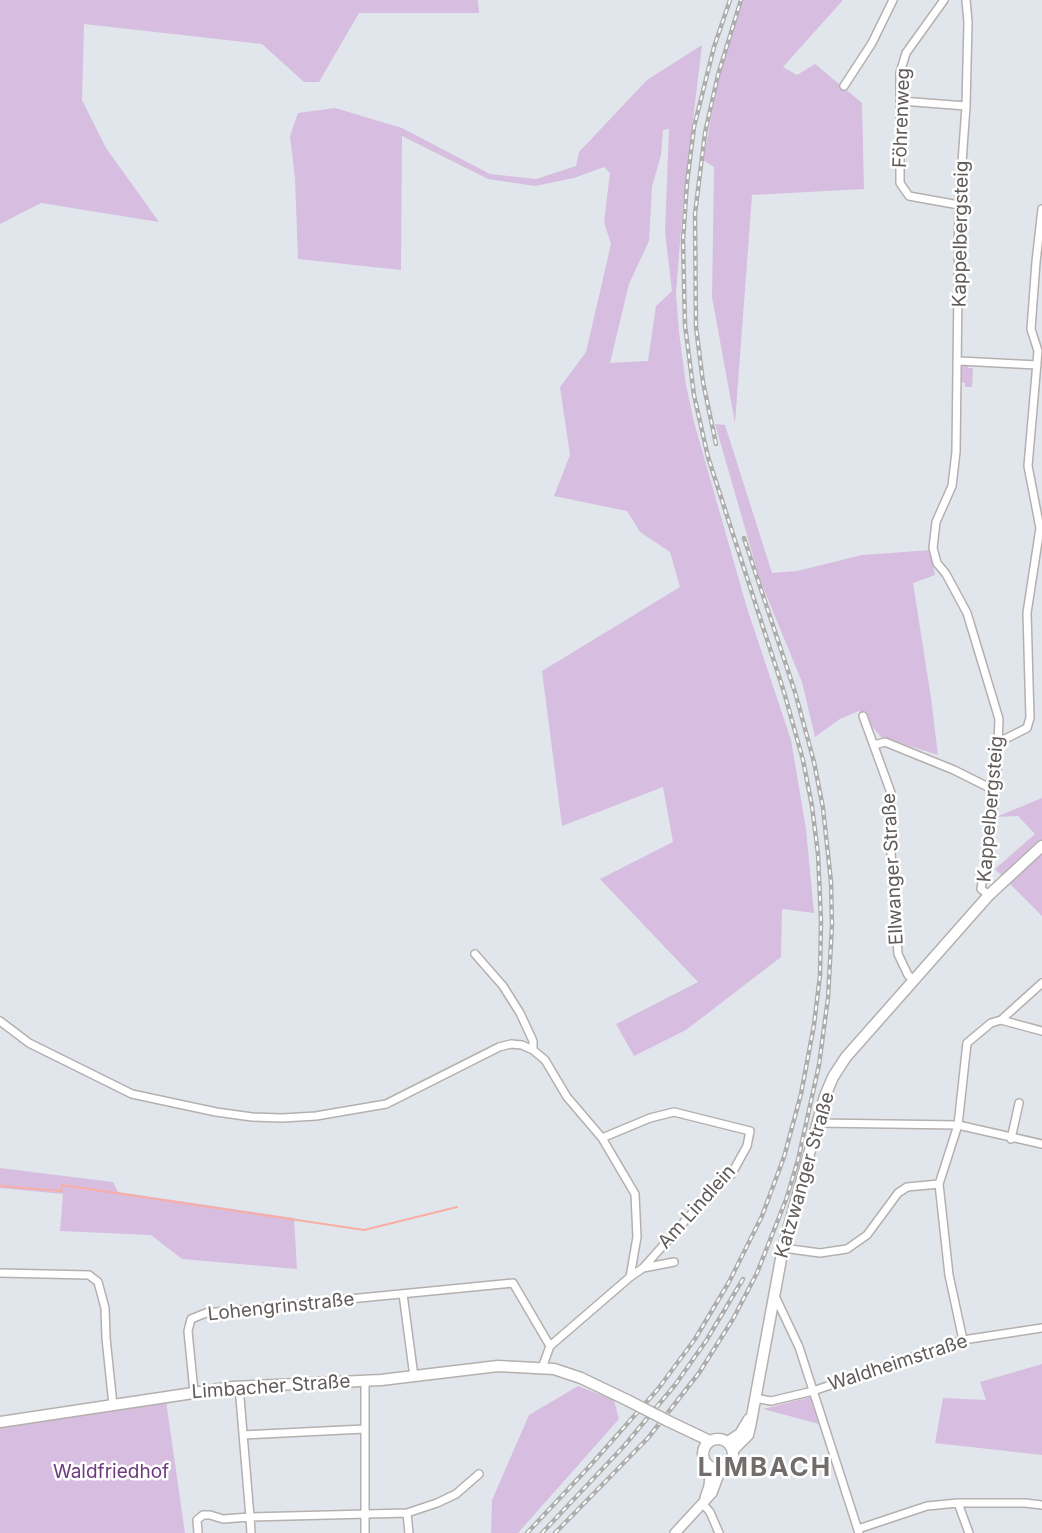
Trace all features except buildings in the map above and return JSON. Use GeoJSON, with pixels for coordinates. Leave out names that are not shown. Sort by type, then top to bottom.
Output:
{"type":"FeatureCollection","features":[{"type":"Feature","properties":{"kind":"main road","name":"Katzwanger Straße"},"geometry":{"type":"LineString","coordinates":[[731,1446],[748,1436],[783,1248],[825,1096],[839,1066],[989,895],[1042,846]]}},
{"type":"Feature","properties":{"kind":"main road","name":"Limbacher Straße"},"geometry":{"type":"LineString","coordinates":[[0,1422],[194,1392],[414,1377],[498,1366],[542,1368],[581,1378],[710,1441]]}},
{"type":"Feature","properties":{"kind":"main road","name":"Limbacher Straße"},"geometry":{"type":"LineString","coordinates":[[684,1430],[703,1451]]}},
{"type":"Feature","properties":{"kind":"main road"},"geometry":{"type":"LineString","coordinates":[[716,1438],[731,1446],[732,1462],[716,1468],[703,1457],[703,1451],[710,1441],[716,1438]]}},
{"type":"Feature","properties":{"kind":"street"},"geometry":{"type":"LineString","coordinates":[[844,86],[872,43],[893,0]]}},
{"type":"Feature","properties":{"kind":"street","name":"Föhrenweg"},"geometry":{"type":"LineString","coordinates":[[944,0],[906,53],[900,73],[900,183],[909,196],[959,205]]}},
{"type":"Feature","properties":{"kind":"street","name":"Kappelbergsteig"},"geometry":{"type":"LineString","coordinates":[[966,0],[968,22],[966,107],[959,205],[956,452],[952,486],[936,522],[933,548],[937,564],[946,574],[967,613],[999,719],[996,791],[981,878],[981,889],[989,895]]}},
{"type":"Feature","properties":{"kind":"street"},"geometry":{"type":"LineString","coordinates":[[901,101],[966,107]]}},
{"type":"Feature","properties":{"kind":"street"},"geometry":{"type":"LineString","coordinates":[[999,742],[1027,729],[1030,718],[1027,613],[1040,528],[1028,466],[1038,351],[1031,329],[1042,209]]}},
{"type":"Feature","properties":{"kind":"street"},"geometry":{"type":"LineString","coordinates":[[959,361],[1037,365]]}},
{"type":"Feature","properties":{"kind":"street","name":"Ellwanger Straße"},"geometry":{"type":"LineString","coordinates":[[863,716],[891,793],[891,853],[898,954],[908,975],[914,980]]}},
{"type":"Feature","properties":{"kind":"street"},"geometry":{"type":"LineString","coordinates":[[874,746],[885,742],[954,770],[996,791]]}},
{"type":"Feature","properties":{"kind":"street"},"geometry":{"type":"LineString","coordinates":[[475,954],[503,986],[520,1013],[533,1041],[533,1050]]}},
{"type":"Feature","properties":{"kind":"street"},"geometry":{"type":"LineString","coordinates":[[963,1340],[949,1275],[939,1184],[958,1125],[967,1043],[991,1023],[1001,1020],[1042,983]]}},
{"type":"Feature","properties":{"kind":"street"},"geometry":{"type":"LineString","coordinates":[[1001,1020],[1042,1031]]}},
{"type":"Feature","properties":{"kind":"street"},"geometry":{"type":"LineString","coordinates":[[0,1021],[29,1043],[132,1094],[251,1117],[316,1116],[386,1104],[499,1047],[511,1044],[533,1050],[545,1060],[567,1097],[602,1138],[635,1194],[637,1237],[630,1277]]}},
{"type":"Feature","properties":{"kind":"street"},"geometry":{"type":"LineString","coordinates":[[1011,1139],[1019,1103]]}},
{"type":"Feature","properties":{"kind":"street","name":"Am Lindlein"},"geometry":{"type":"LineString","coordinates":[[602,1138],[650,1118],[674,1112],[750,1131],[747,1146],[731,1175],[717,1185],[643,1268]]}},
{"type":"Feature","properties":{"kind":"street"},"geometry":{"type":"LineString","coordinates":[[818,1123],[958,1125],[1040,1145]]}},
{"type":"Feature","properties":{"kind":"street"},"geometry":{"type":"LineString","coordinates":[[783,1248],[820,1253],[847,1249],[867,1235],[898,1193],[907,1187],[939,1184]]}},
{"type":"Feature","properties":{"kind":"street"},"geometry":{"type":"LineString","coordinates":[[542,1368],[550,1346],[630,1277],[643,1268],[674,1262]]}},
{"type":"Feature","properties":{"kind":"street"},"geometry":{"type":"LineString","coordinates":[[0,1273],[89,1275],[98,1282],[105,1308],[113,1405]]}},
{"type":"Feature","properties":{"kind":"street","name":"Lohengrinstraße"},"geometry":{"type":"LineString","coordinates":[[194,1392],[188,1331],[191,1319],[206,1313],[513,1283],[550,1346]]}},
{"type":"Feature","properties":{"kind":"street"},"geometry":{"type":"LineString","coordinates":[[774,1293],[799,1346],[858,1531],[927,1506],[957,1503],[1025,1503],[1042,1506]]}},
{"type":"Feature","properties":{"kind":"street"},"geometry":{"type":"LineString","coordinates":[[403,1294],[414,1377]]}},
{"type":"Feature","properties":{"kind":"street","name":"Waldheimstraße"},"geometry":{"type":"LineString","coordinates":[[755,1398],[771,1401],[813,1391],[963,1340],[1042,1328]]}},
{"type":"Feature","properties":{"kind":"street"},"geometry":{"type":"LineString","coordinates":[[365,1381],[365,1533]]}},
{"type":"Feature","properties":{"kind":"street"},"geometry":{"type":"LineString","coordinates":[[239,1387],[251,1533]]}},
{"type":"Feature","properties":{"kind":"street"},"geometry":{"type":"LineString","coordinates":[[243,1435],[364,1429]]}},
{"type":"Feature","properties":{"kind":"street"},"geometry":{"type":"LineString","coordinates":[[675,1533],[703,1501],[716,1468]]}},
{"type":"Feature","properties":{"kind":"street"},"geometry":{"type":"LineString","coordinates":[[198,1533],[197,1520],[203,1515],[223,1519],[407,1513],[456,1494],[479,1474]]}},
{"type":"Feature","properties":{"kind":"street"},"geometry":{"type":"LineString","coordinates":[[703,1501],[719,1533]]}},
{"type":"Feature","properties":{"kind":"street"},"geometry":{"type":"LineString","coordinates":[[957,1503],[969,1533]]}},
{"type":"Feature","properties":{"kind":"street"},"geometry":{"type":"LineString","coordinates":[[407,1513],[409,1533]]}},
{"type":"Feature","properties":{"kind":"green space"},"geometry":{"type":"Polygon","coordinates":[[[0,0],[478,0],[479,13],[359,13],[319,82],[304,82],[262,44],[84,24],[82,100],[106,148],[159,222],[41,203],[0,224],[0,0]]]}},
{"type":"Feature","properties":{"kind":"green space"},"geometry":{"type":"Polygon","coordinates":[[[743,0],[843,0],[783,67],[797,75],[815,64],[862,103],[864,189],[752,195],[735,423],[712,297],[714,167],[703,160],[719,77],[743,0]]]}},
{"type":"Feature","properties":{"kind":"green space"},"geometry":{"type":"Polygon","coordinates":[[[702,45],[683,203],[676,294],[679,332],[694,422],[747,608],[791,740],[806,829],[814,913],[782,909],[781,957],[686,1030],[634,1056],[616,1024],[698,982],[600,879],[673,842],[663,787],[562,826],[542,671],[680,587],[670,552],[640,532],[627,511],[554,496],[570,455],[560,387],[586,352],[611,244],[604,222],[610,173],[604,167],[574,178],[535,186],[488,179],[402,136],[401,270],[298,259],[295,178],[290,136],[298,113],[335,108],[402,128],[490,174],[536,179],[576,166],[579,152],[647,80],[702,45]],[[669,129],[663,130],[661,155],[652,187],[649,241],[629,284],[610,363],[648,361],[656,306],[672,291],[665,232],[669,129]]]}},
{"type":"Feature","properties":{"kind":"green space"},"geometry":{"type":"Polygon","coordinates":[[[968,363],[968,368],[973,368],[972,387],[965,387],[965,383],[960,382],[961,365],[968,363]]]}},
{"type":"Feature","properties":{"kind":"green space"},"geometry":{"type":"Polygon","coordinates":[[[715,424],[725,425],[772,573],[797,571],[862,555],[931,550],[935,575],[913,583],[938,755],[881,737],[859,711],[840,719],[815,737],[802,682],[760,580],[715,424]]]}},
{"type":"Feature","properties":{"kind":"green space"},"geometry":{"type":"Polygon","coordinates":[[[1042,798],[1042,916],[995,869],[1035,834],[1018,816],[996,817],[1042,798]]]}},
{"type":"Feature","properties":{"kind":"green space"},"geometry":{"type":"Polygon","coordinates":[[[0,1168],[113,1182],[118,1192],[294,1218],[297,1269],[182,1259],[151,1235],[60,1231],[63,1194],[0,1188],[0,1168]]]}},
{"type":"Feature","properties":{"kind":"green space"},"geometry":{"type":"Polygon","coordinates":[[[1042,1364],[1042,1455],[935,1443],[943,1398],[986,1400],[980,1382],[1042,1364]]]}},
{"type":"Feature","properties":{"kind":"green space"},"geometry":{"type":"Polygon","coordinates":[[[578,1386],[614,1400],[619,1419],[518,1533],[491,1533],[492,1500],[529,1415],[578,1386]]]}},
{"type":"Feature","properties":{"kind":"green space"},"geometry":{"type":"Polygon","coordinates":[[[810,1397],[819,1424],[763,1409],[810,1397]]]}},
{"type":"Feature","properties":{"kind":"green space","name":"Waldfriedhof"},"geometry":{"type":"Polygon","coordinates":[[[166,1401],[185,1533],[0,1533],[0,1426],[166,1401]]]}},
{"type":"Feature","properties":{"kind":"waterway"},"geometry":{"type":"LineString","coordinates":[[0,1186],[61,1191],[62,1185],[364,1230],[457,1207]]}},
{"type":"Feature","properties":{"kind":"railway"},"geometry":{"type":"LineString","coordinates":[[527,1533],[658,1389],[695,1339],[729,1282],[762,1216],[784,1157],[801,1094],[814,1025],[820,975],[821,921],[818,854],[812,806],[803,760],[784,692],[708,457],[694,395],[685,325],[683,240],[694,127],[714,47],[730,0]]}},
{"type":"Feature","properties":{"kind":"railway"},"geometry":{"type":"LineString","coordinates":[[716,444],[703,382],[696,327],[695,214],[705,133],[718,75],[741,0]]}},
{"type":"Feature","properties":{"kind":"railway"},"geometry":{"type":"LineString","coordinates":[[555,1533],[648,1438],[699,1373],[733,1319],[757,1273],[787,1197],[819,1065],[828,998],[832,925],[831,882],[823,808],[795,692],[744,538]]}},
{"type":"Feature","properties":{"kind":"railway"},"geometry":{"type":"LineString","coordinates":[[542,1533],[624,1446],[675,1385],[706,1341],[743,1279]]}},
{"type":"Feature","properties":{"kind":"district","name":"LIMBACH"},"geometry":{"type":"Point","coordinates":[765,1468]}}]}
